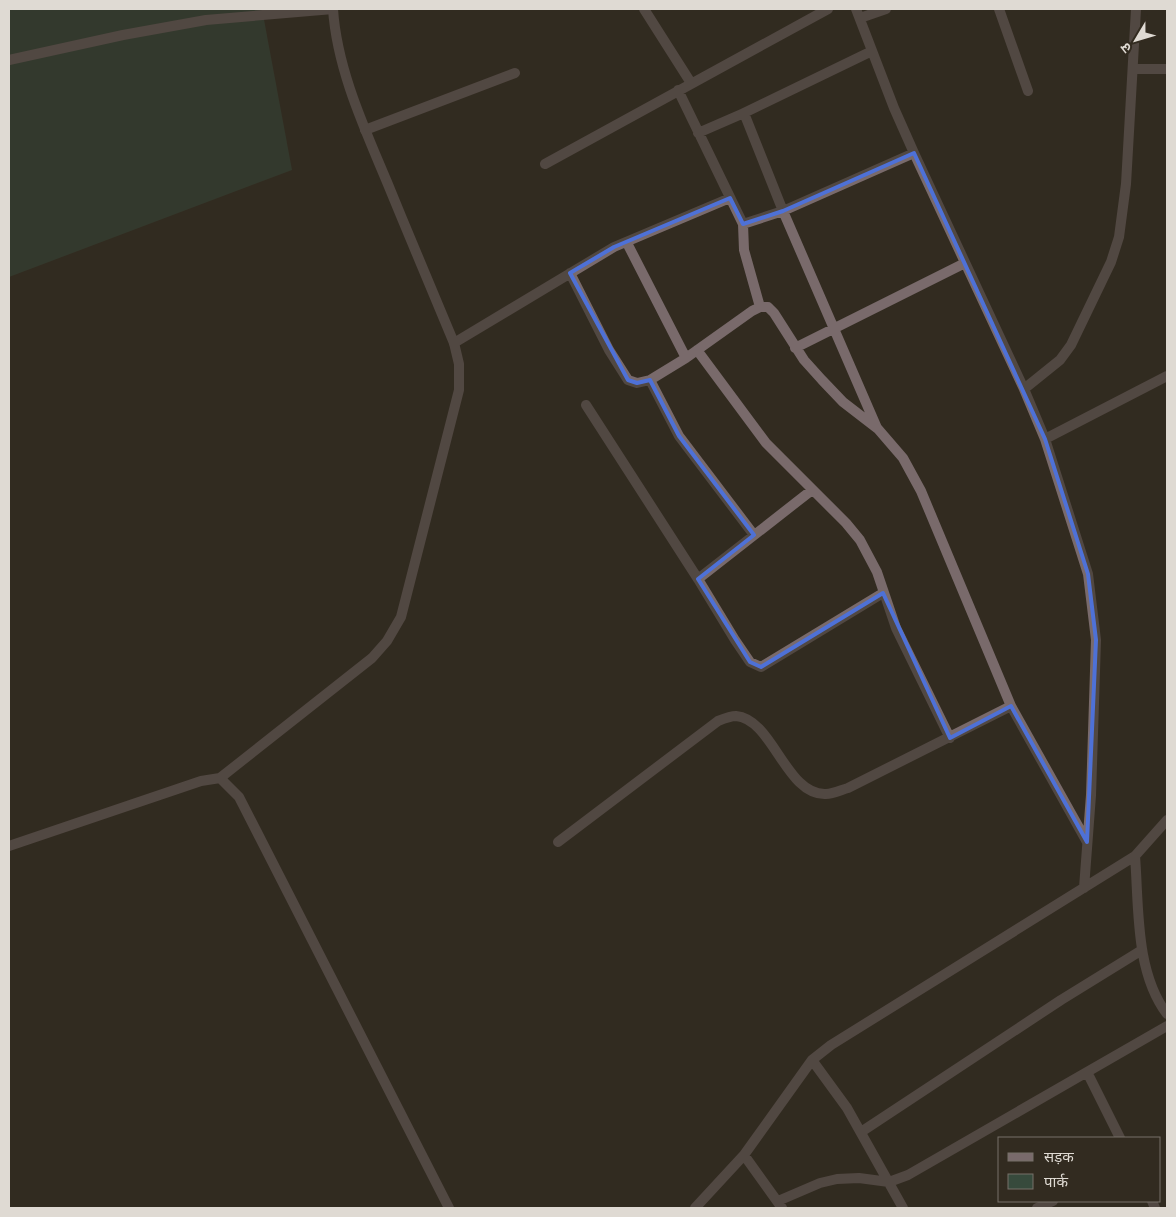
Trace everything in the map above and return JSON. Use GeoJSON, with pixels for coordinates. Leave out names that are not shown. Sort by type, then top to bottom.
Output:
{"type":"FeatureCollection","features":[{"type":"Feature","properties":{"kind":"street"},"geometry":{"type":"LineString","coordinates":[[9,60],[123,35],[206,20],[333,9],[334,26],[342,64],[365,130],[454,343],[459,364],[459,390],[400,618],[387,641],[372,658],[220,778],[201,781],[9,846]]}},
{"type":"Feature","properties":{"kind":"street"},"geometry":{"type":"LineString","coordinates":[[644,9],[691,83]]}},
{"type":"Feature","properties":{"kind":"street"},"geometry":{"type":"LineString","coordinates":[[545,164],[828,9]]}},
{"type":"Feature","properties":{"kind":"street"},"geometry":{"type":"LineString","coordinates":[[886,9],[858,13],[914,153],[1024,389],[1045,439],[1088,574],[1096,640],[1091,795],[1084,888]]}},
{"type":"Feature","properties":{"kind":"street"},"geometry":{"type":"LineString","coordinates":[[999,9],[1028,91]]}},
{"type":"Feature","properties":{"kind":"street"},"geometry":{"type":"LineString","coordinates":[[1024,389],[1060,360],[1071,345],[1111,262],[1119,237],[1126,184],[1136,9]]}},
{"type":"Feature","properties":{"kind":"street"},"geometry":{"type":"LineString","coordinates":[[698,133],[744,113],[872,51]]}},
{"type":"Feature","properties":{"kind":"street"},"geometry":{"type":"LineString","coordinates":[[1134,69],[1167,69]]}},
{"type":"Feature","properties":{"kind":"street"},"geometry":{"type":"LineString","coordinates":[[365,130],[515,73]]}},
{"type":"Feature","properties":{"kind":"street"},"geometry":{"type":"LineString","coordinates":[[678,90],[744,224],[744,250],[760,307]]}},
{"type":"Feature","properties":{"kind":"street"},"geometry":{"type":"LineString","coordinates":[[744,113],[783,211],[878,429]]}},
{"type":"Feature","properties":{"kind":"street"},"geometry":{"type":"LineString","coordinates":[[744,224],[783,211],[914,153]]}},
{"type":"Feature","properties":{"kind":"street"},"geometry":{"type":"LineString","coordinates":[[454,343],[614,247],[730,198]]}},
{"type":"Feature","properties":{"kind":"street"},"geometry":{"type":"LineString","coordinates":[[627,243],[686,358]]}},
{"type":"Feature","properties":{"kind":"street"},"geometry":{"type":"LineString","coordinates":[[796,348],[965,263]]}},
{"type":"Feature","properties":{"kind":"street"},"geometry":{"type":"LineString","coordinates":[[570,273],[610,350],[628,380],[637,384],[650,380],[686,358],[760,307],[768,307],[774,313],[810,367],[838,397],[878,429],[903,458],[921,491],[1011,706],[1087,842]]}},
{"type":"Feature","properties":{"kind":"street"},"geometry":{"type":"LineString","coordinates":[[697,350],[766,443],[846,523],[860,540],[877,572],[896,628],[950,738]]}},
{"type":"Feature","properties":{"kind":"street"},"geometry":{"type":"LineString","coordinates":[[1045,439],[1167,376]]}},
{"type":"Feature","properties":{"kind":"street"},"geometry":{"type":"LineString","coordinates":[[650,380],[680,436],[754,535]]}},
{"type":"Feature","properties":{"kind":"street"},"geometry":{"type":"LineString","coordinates":[[586,405],[750,662],[761,667],[883,593]]}},
{"type":"Feature","properties":{"kind":"street"},"geometry":{"type":"LineString","coordinates":[[698,579],[812,490]]}},
{"type":"Feature","properties":{"kind":"street"},"geometry":{"type":"LineString","coordinates":[[558,842],[718,721],[735,716],[747,719],[761,730],[800,783],[813,792],[826,794],[848,788],[1011,706]]}},
{"type":"Feature","properties":{"kind":"street"},"geometry":{"type":"LineString","coordinates":[[220,778],[239,797],[449,1208]]}},
{"type":"Feature","properties":{"kind":"street"},"geometry":{"type":"LineString","coordinates":[[695,1208],[744,1154],[812,1060],[830,1045],[1135,856],[1167,820]]}},
{"type":"Feature","properties":{"kind":"street"},"geometry":{"type":"LineString","coordinates":[[1135,856],[1142,950],[1151,985],[1158,1002],[1167,1014]]}},
{"type":"Feature","properties":{"kind":"street"},"geometry":{"type":"LineString","coordinates":[[861,1132],[1061,1000],[1142,950]]}},
{"type":"Feature","properties":{"kind":"street"},"geometry":{"type":"LineString","coordinates":[[744,1154],[780,1205],[820,1183],[838,1179],[859,1178],[889,1182],[908,1175],[1167,1026]]}},
{"type":"Feature","properties":{"kind":"street"},"geometry":{"type":"LineString","coordinates":[[812,1060],[847,1108],[903,1208]]}},
{"type":"Feature","properties":{"kind":"street"},"geometry":{"type":"LineString","coordinates":[[1087,1072],[1120,1137]]}},
{"type":"Feature","properties":{"kind":"street"},"geometry":{"type":"LineString","coordinates":[[1037,1208],[1050,1202]]}},
{"type":"Feature","properties":{"kind":"highlighted area"},"geometry":{"type":"Polygon","coordinates":[[[914,153],[1045,439],[1088,574],[1096,640],[1087,842],[1011,706],[950,738],[883,593],[761,667],[750,662],[698,579],[754,535],[679,436],[650,380],[637,383],[628,380],[570,273],[614,247],[730,198],[743,224],[783,211],[914,153]]]}},
{"type":"Feature","properties":{"kind":"green space"},"geometry":{"type":"Polygon","coordinates":[[[9,9],[262,9],[292,170],[9,277],[9,9]]]}}]}
